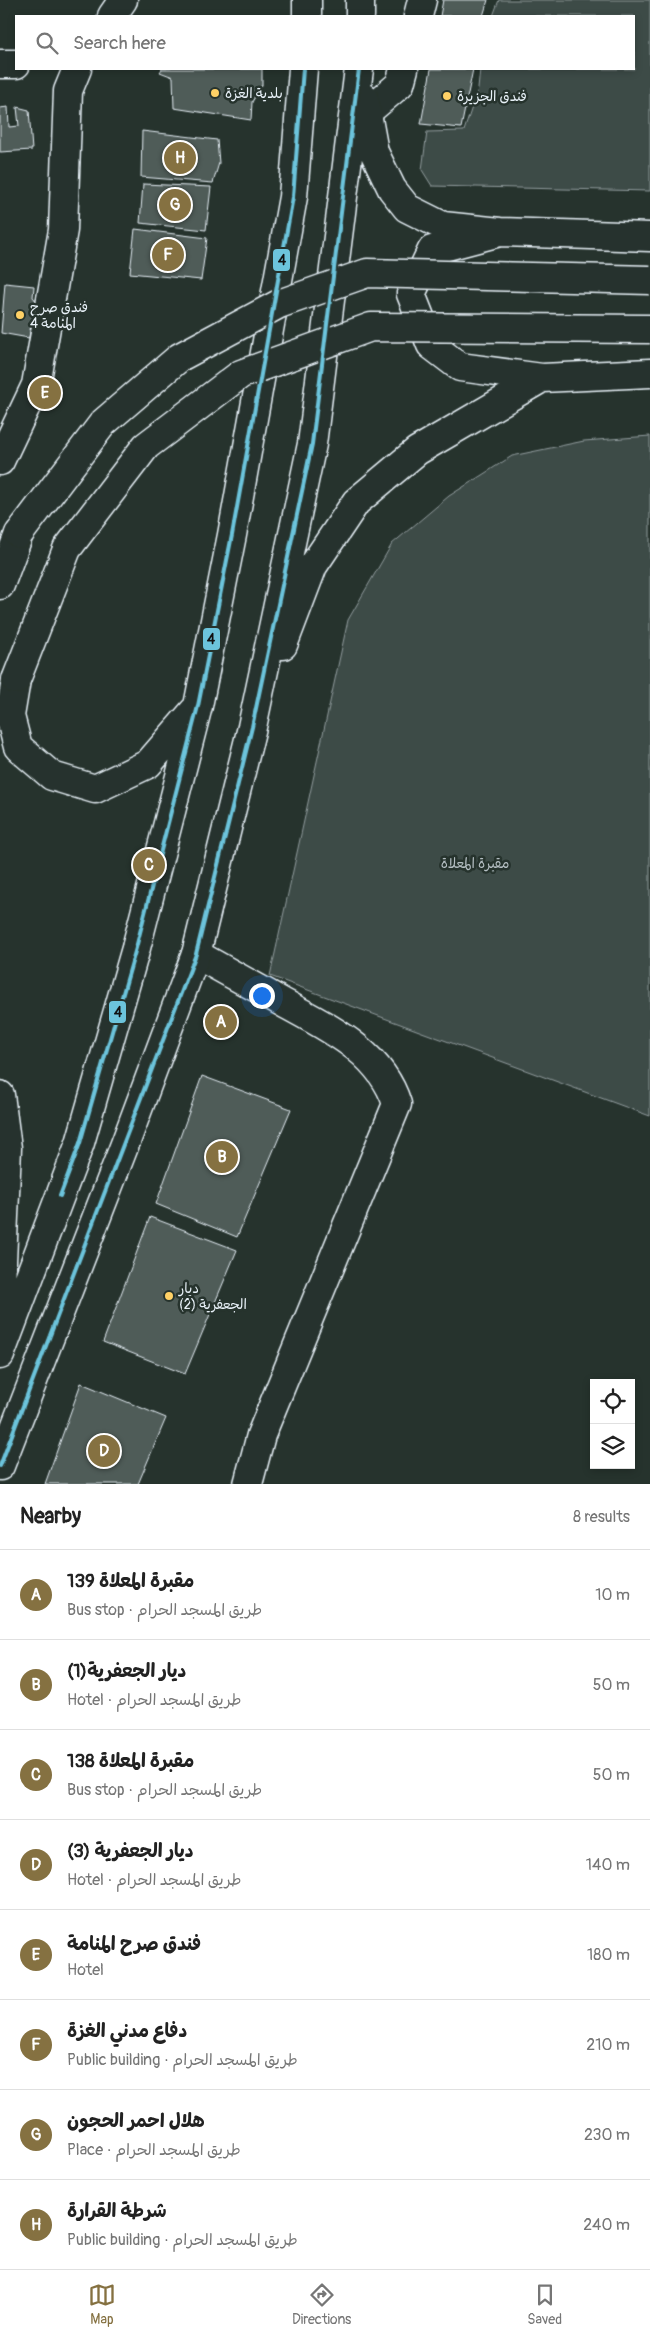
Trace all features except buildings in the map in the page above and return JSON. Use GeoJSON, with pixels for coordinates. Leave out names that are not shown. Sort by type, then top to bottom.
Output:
{"type":"FeatureCollection","features":[{"type":"Feature","properties":{"kind":"main road"},"geometry":{"type":"LineString","coordinates":[[113,15],[123,0]]}},
{"type":"Feature","properties":{"kind":"main road"},"geometry":{"type":"LineString","coordinates":[[307,0],[307,15]]}},
{"type":"Feature","properties":{"kind":"main road"},"geometry":{"type":"LineString","coordinates":[[360,0],[360,15]]}},
{"type":"Feature","properties":{"kind":"main road"},"geometry":{"type":"LineString","coordinates":[[418,15],[422,0]]}},
{"type":"Feature","properties":{"kind":"main road"},"geometry":{"type":"LineString","coordinates":[[0,64],[15,64]]}},
{"type":"Feature","properties":{"kind":"main road"},"geometry":{"type":"LineString","coordinates":[[0,461],[36,385],[63,230],[68,92],[77,70]]}},
{"type":"Feature","properties":{"kind":"main road"},"geometry":{"type":"LineString","coordinates":[[0,1355],[80,1143],[136,948],[198,706],[232,535],[293,197],[303,70]]}},
{"type":"Feature","properties":{"kind":"main road"},"geometry":{"type":"LineString","coordinates":[[359,70],[374,152],[392,189],[408,208],[443,226],[500,232],[650,237]]}},
{"type":"Feature","properties":{"kind":"main road"},"geometry":{"type":"LineString","coordinates":[[0,1466],[122,1154],[196,954],[252,727],[312,444],[359,70]]}},
{"type":"Feature","properties":{"kind":"main road"},"geometry":{"type":"LineString","coordinates":[[366,114],[400,84],[404,70]]}},
{"type":"Feature","properties":{"kind":"main road"},"geometry":{"type":"LineString","coordinates":[[500,232],[432,250],[411,294],[431,345],[460,367],[542,378],[650,373]]}},
{"type":"Feature","properties":{"kind":"main road"},"geometry":{"type":"LineString","coordinates":[[0,585],[19,534],[103,423],[180,357],[278,304],[367,273],[650,280]]}},
{"type":"Feature","properties":{"kind":"main road"},"geometry":{"type":"LineString","coordinates":[[198,706],[148,764],[95,789],[52,776],[18,747],[10,716],[16,680],[67,549],[146,446],[241,374],[370,326],[650,329]]}},
{"type":"Feature","properties":{"kind":"main road"},"geometry":{"type":"LineString","coordinates":[[252,727],[313,566],[356,502],[417,451],[542,378]]}},
{"type":"Feature","properties":{"kind":"main road"},"geometry":{"type":"LineString","coordinates":[[196,954],[342,1035],[375,1065],[393,1091],[397,1104],[261,1435],[248,1484]]}},
{"type":"Feature","properties":{"kind":"main road"},"geometry":{"type":"LineString","coordinates":[[0,1095],[7,1148],[0,1307]]}},
{"type":"Feature","properties":{"kind":"green space"},"geometry":{"type":"Polygon","coordinates":[[[499,0],[650,0],[650,191],[432,186],[422,170],[427,132],[464,131],[478,89],[480,70],[635,70],[635,15],[493,15],[499,0]]]}},
{"type":"Feature","properties":{"kind":"green space","name":"مقبرة المعلاة"},"geometry":{"type":"Polygon","coordinates":[[[650,436],[650,1116],[270,976],[348,620],[392,544],[449,496],[512,456],[584,441],[650,436]]]}},
{"type":"Feature","properties":{"kind":"transit line","name":"4"},"geometry":{"type":"LineString","coordinates":[[60,1196],[80,1143],[136,948],[198,706],[232,535],[293,197],[303,70]]}},
{"type":"Feature","properties":{"kind":"transit line","name":"4"},"geometry":{"type":"LineString","coordinates":[[0,1466],[196,954],[252,727],[312,444],[359,70]]}},
{"type":"Feature","properties":{"kind":"place","name":"بلدية الغزة"},"geometry":{"type":"Point","coordinates":[215,93]}},
{"type":"Feature","properties":{"kind":"place","name":"فندق الجزيرة"},"geometry":{"type":"Point","coordinates":[447,96]}},
{"type":"Feature","properties":{"kind":"place","name":"شرطة القرارة"},"geometry":{"type":"Point","coordinates":[180,158]}},
{"type":"Feature","properties":{"kind":"place","name":"هلال احمر الحجون"},"geometry":{"type":"Point","coordinates":[175,205]}},
{"type":"Feature","properties":{"kind":"place","name":"دفاع مدني الغزة"},"geometry":{"type":"Point","coordinates":[168,255]}},
{"type":"Feature","properties":{"kind":"place","name":"فندق صرح المنامة 4"},"geometry":{"type":"Point","coordinates":[20,315]}},
{"type":"Feature","properties":{"kind":"place","name":"فندق صرح المنامة"},"geometry":{"type":"Point","coordinates":[45,393]}},
{"type":"Feature","properties":{"kind":"place","name":"مقبرة المعلاة 138"},"geometry":{"type":"Point","coordinates":[149,865]}},
{"type":"Feature","properties":{"kind":"place","name":"مقبرة المعلاة 139"},"geometry":{"type":"Point","coordinates":[221,1022]}},
{"type":"Feature","properties":{"kind":"place","name":"ديار الجعفرية(1)"},"geometry":{"type":"Point","coordinates":[222,1157]}},
{"type":"Feature","properties":{"kind":"place","name":"ديار الجعفرية (2)"},"geometry":{"type":"Point","coordinates":[169,1296]}},
{"type":"Feature","properties":{"kind":"place","name":"ديار الجعفرية (3)"},"geometry":{"type":"Point","coordinates":[104,1451]}}]}
